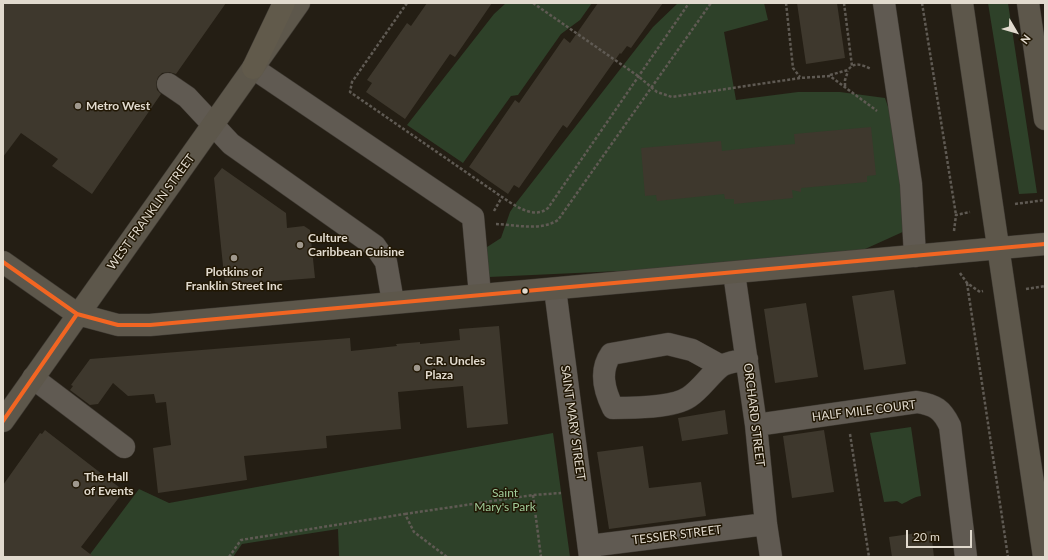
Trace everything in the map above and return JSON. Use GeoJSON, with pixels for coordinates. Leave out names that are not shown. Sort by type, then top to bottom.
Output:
{"type":"FeatureCollection","features":[{"type":"Feature","properties":{"kind":"highway"},"geometry":{"type":"LineString","coordinates":[[253,68],[284,3]]}},
{"type":"Feature","properties":{"kind":"main road","name":"WEST FRANKLIN STREET"},"geometry":{"type":"LineString","coordinates":[[3,421],[77,314],[299,3]]}},
{"type":"Feature","properties":{"kind":"main road"},"geometry":{"type":"LineString","coordinates":[[962,3],[1044,557]]}},
{"type":"Feature","properties":{"kind":"main road"},"geometry":{"type":"LineString","coordinates":[[1028,3],[1045,119]]}},
{"type":"Feature","properties":{"kind":"main road"},"geometry":{"type":"LineString","coordinates":[[3,262],[77,314],[118,325],[150,325],[1045,244]]}},
{"type":"Feature","properties":{"kind":"street"},"geometry":{"type":"LineString","coordinates":[[884,3],[911,184],[916,256]]}},
{"type":"Feature","properties":{"kind":"street"},"geometry":{"type":"LineString","coordinates":[[253,68],[473,217],[480,295]]}},
{"type":"Feature","properties":{"kind":"street"},"geometry":{"type":"LineString","coordinates":[[168,84],[187,97],[212,126],[231,144],[376,246],[386,262],[393,302]]}},
{"type":"Feature","properties":{"kind":"street","name":"ORCHARD STREET"},"geometry":{"type":"LineString","coordinates":[[734,273],[756,425],[766,524],[771,557]]}},
{"type":"Feature","properties":{"kind":"street","name":"SAINT MARY STREET"},"geometry":{"type":"LineString","coordinates":[[555,289],[590,552]]}},
{"type":"Feature","properties":{"kind":"street"},"geometry":{"type":"LineString","coordinates":[[721,366],[692,350],[668,344],[610,354],[604,364],[605,391],[613,408],[661,406],[688,398],[706,383],[721,366],[747,359]]}},
{"type":"Feature","properties":{"kind":"street"},"geometry":{"type":"LineString","coordinates":[[33,378],[124,447]]}},
{"type":"Feature","properties":{"kind":"street","name":"HALF MILE COURT"},"geometry":{"type":"LineString","coordinates":[[756,425],[917,402],[930,404],[938,408],[945,416],[950,426],[966,557]]}},
{"type":"Feature","properties":{"kind":"street","name":"TESSIER STREET"},"geometry":{"type":"LineString","coordinates":[[590,552],[766,524]]}},
{"type":"Feature","properties":{"kind":"path"},"geometry":{"type":"LineString","coordinates":[[408,3],[352,82],[350,92],[502,197],[526,210],[538,213],[544,212],[548,208],[689,3]]}},
{"type":"Feature","properties":{"kind":"path"},"geometry":{"type":"LineString","coordinates":[[533,3],[638,76],[663,96],[672,98],[800,78],[830,76],[848,70],[852,66],[858,64],[873,70]]}},
{"type":"Feature","properties":{"kind":"path"},"geometry":{"type":"LineString","coordinates":[[489,224],[541,226],[549,225],[558,220],[651,86],[711,3]]}},
{"type":"Feature","properties":{"kind":"path"},"geometry":{"type":"LineString","coordinates":[[786,3],[793,68],[800,78]]}},
{"type":"Feature","properties":{"kind":"path"},"geometry":{"type":"LineString","coordinates":[[844,3],[852,66]]}},
{"type":"Feature","properties":{"kind":"path"},"geometry":{"type":"LineString","coordinates":[[922,3],[956,215],[954,229]]}},
{"type":"Feature","properties":{"kind":"path"},"geometry":{"type":"LineString","coordinates":[[845,86],[848,70]]}},
{"type":"Feature","properties":{"kind":"path"},"geometry":{"type":"LineString","coordinates":[[830,76],[880,112]]}},
{"type":"Feature","properties":{"kind":"path"},"geometry":{"type":"LineString","coordinates":[[1023,203],[1045,200]]}},
{"type":"Feature","properties":{"kind":"path"},"geometry":{"type":"LineString","coordinates":[[956,215],[967,213]]}},
{"type":"Feature","properties":{"kind":"path"},"geometry":{"type":"LineString","coordinates":[[960,274],[967,283],[980,292]]}},
{"type":"Feature","properties":{"kind":"path"},"geometry":{"type":"LineString","coordinates":[[967,283],[1008,557]]}},
{"type":"Feature","properties":{"kind":"path"},"geometry":{"type":"LineString","coordinates":[[1025,289],[1045,286]]}},
{"type":"Feature","properties":{"kind":"path"},"geometry":{"type":"LineString","coordinates":[[850,432],[869,557]]}},
{"type":"Feature","properties":{"kind":"path"},"geometry":{"type":"LineString","coordinates":[[229,557],[241,540],[533,495],[560,493]]}},
{"type":"Feature","properties":{"kind":"path"},"geometry":{"type":"LineString","coordinates":[[533,495],[540,557]]}},
{"type":"Feature","properties":{"kind":"path"},"geometry":{"type":"LineString","coordinates":[[405,514],[414,532],[447,557]]}},
{"type":"Feature","properties":{"kind":"green space"},"geometry":{"type":"Polygon","coordinates":[[[506,3],[592,3],[580,20],[561,34],[518,95],[511,96],[463,163],[407,125],[494,14],[506,3]]]}},
{"type":"Feature","properties":{"kind":"green space"},"geometry":{"type":"Polygon","coordinates":[[[678,3],[764,3],[768,20],[724,32],[736,100],[798,92],[840,92],[885,98],[901,145],[907,230],[843,259],[489,277],[484,249],[501,238],[510,212],[516,203],[653,27],[678,3]]]}},
{"type":"Feature","properties":{"kind":"green space"},"geometry":{"type":"Polygon","coordinates":[[[988,3],[1008,3],[1037,193],[1019,194],[988,3]]]}},
{"type":"Feature","properties":{"kind":"green space"},"geometry":{"type":"Polygon","coordinates":[[[911,427],[921,496],[913,498],[902,504],[897,501],[884,502],[870,433],[911,427]]]}},
{"type":"Feature","properties":{"kind":"green space","name":"Saint Mary's Park"},"geometry":{"type":"Polygon","coordinates":[[[553,433],[570,557],[339,557],[338,529],[242,544],[233,557],[88,557],[139,489],[169,503],[553,433]]]}},
{"type":"Feature","properties":{"kind":"building","name":"Metro West"},"geometry":{"type":"Polygon","coordinates":[[[3,3],[226,3],[176,74],[169,72],[162,73],[158,77],[156,83],[157,90],[161,94],[92,194],[52,166],[58,159],[21,133],[3,157],[3,3]]]}},
{"type":"Feature","properties":{"kind":"building"},"geometry":{"type":"Polygon","coordinates":[[[427,3],[492,3],[455,57],[450,54],[405,119],[366,92],[372,83],[367,80],[407,23],[411,26],[427,3]]]}},
{"type":"Feature","properties":{"kind":"building"},"geometry":{"type":"Polygon","coordinates":[[[598,3],[663,3],[631,48],[627,46],[621,54],[620,53],[567,128],[563,125],[519,188],[514,185],[508,194],[469,167],[515,100],[519,103],[564,38],[570,43],[598,3]]]}},
{"type":"Feature","properties":{"kind":"building"},"geometry":{"type":"Polygon","coordinates":[[[797,3],[837,3],[845,58],[806,64],[797,3]]]}},
{"type":"Feature","properties":{"kind":"building"},"geometry":{"type":"Polygon","coordinates":[[[871,127],[876,175],[867,176],[867,182],[801,188],[801,192],[792,190],[793,198],[734,204],[734,199],[725,199],[724,194],[657,201],[656,195],[645,196],[641,148],[721,141],[722,151],[795,144],[794,134],[871,127]]]}},
{"type":"Feature","properties":{"kind":"building"},"geometry":{"type":"Polygon","coordinates":[[[222,168],[286,213],[287,228],[304,226],[310,230],[315,278],[225,285],[214,178],[222,168]]]}},
{"type":"Feature","properties":{"kind":"building"},"geometry":{"type":"Polygon","coordinates":[[[894,290],[906,364],[864,370],[852,296],[894,290]]]}},
{"type":"Feature","properties":{"kind":"building"},"geometry":{"type":"Polygon","coordinates":[[[806,303],[818,377],[775,383],[764,309],[806,303]]]}},
{"type":"Feature","properties":{"kind":"building"},"geometry":{"type":"Polygon","coordinates":[[[499,326],[508,424],[467,428],[463,386],[398,392],[401,429],[326,436],[327,448],[244,456],[247,480],[158,493],[153,448],[171,445],[166,402],[156,403],[154,394],[128,396],[113,383],[98,404],[90,405],[70,390],[73,386],[71,385],[90,359],[350,338],[351,351],[397,346],[396,344],[420,342],[420,344],[460,340],[459,329],[499,326]]]}},
{"type":"Feature","properties":{"kind":"building"},"geometry":{"type":"Polygon","coordinates":[[[725,410],[728,434],[682,441],[678,418],[725,410]]]}},
{"type":"Feature","properties":{"kind":"building"},"geometry":{"type":"Polygon","coordinates":[[[45,430],[124,491],[81,547],[94,557],[3,557],[3,485],[40,433],[42,434],[45,430]]]}},
{"type":"Feature","properties":{"kind":"building"},"geometry":{"type":"Polygon","coordinates":[[[824,430],[834,492],[792,498],[783,436],[824,430]]]}},
{"type":"Feature","properties":{"kind":"building"},"geometry":{"type":"Polygon","coordinates":[[[643,446],[649,488],[701,482],[706,516],[609,529],[597,452],[643,446]]]}},
{"type":"Feature","properties":{"kind":"building"},"geometry":{"type":"Polygon","coordinates":[[[931,531],[934,557],[892,557],[889,537],[931,531]]]}},
{"type":"Feature","properties":{"kind":"transit line"},"geometry":{"type":"LineString","coordinates":[[3,262],[77,314],[118,325],[150,325],[1045,244]]}},
{"type":"Feature","properties":{"kind":"transit line"},"geometry":{"type":"LineString","coordinates":[[3,421],[77,314]]}},
{"type":"Feature","properties":{"kind":"place","name":"Metro West"},"geometry":{"type":"Point","coordinates":[78,106]}},
{"type":"Feature","properties":{"kind":"place","name":"Culture Caribbean Cuisine"},"geometry":{"type":"Point","coordinates":[300,245]}},
{"type":"Feature","properties":{"kind":"place","name":"Plotkins of Franklin Street Inc"},"geometry":{"type":"Point","coordinates":[234,258]}},
{"type":"Feature","properties":{"kind":"place","name":"C.R. Uncles Plaza"},"geometry":{"type":"Point","coordinates":[417,368]}},
{"type":"Feature","properties":{"kind":"place","name":"The Hall of Events"},"geometry":{"type":"Point","coordinates":[76,484]}}]}
